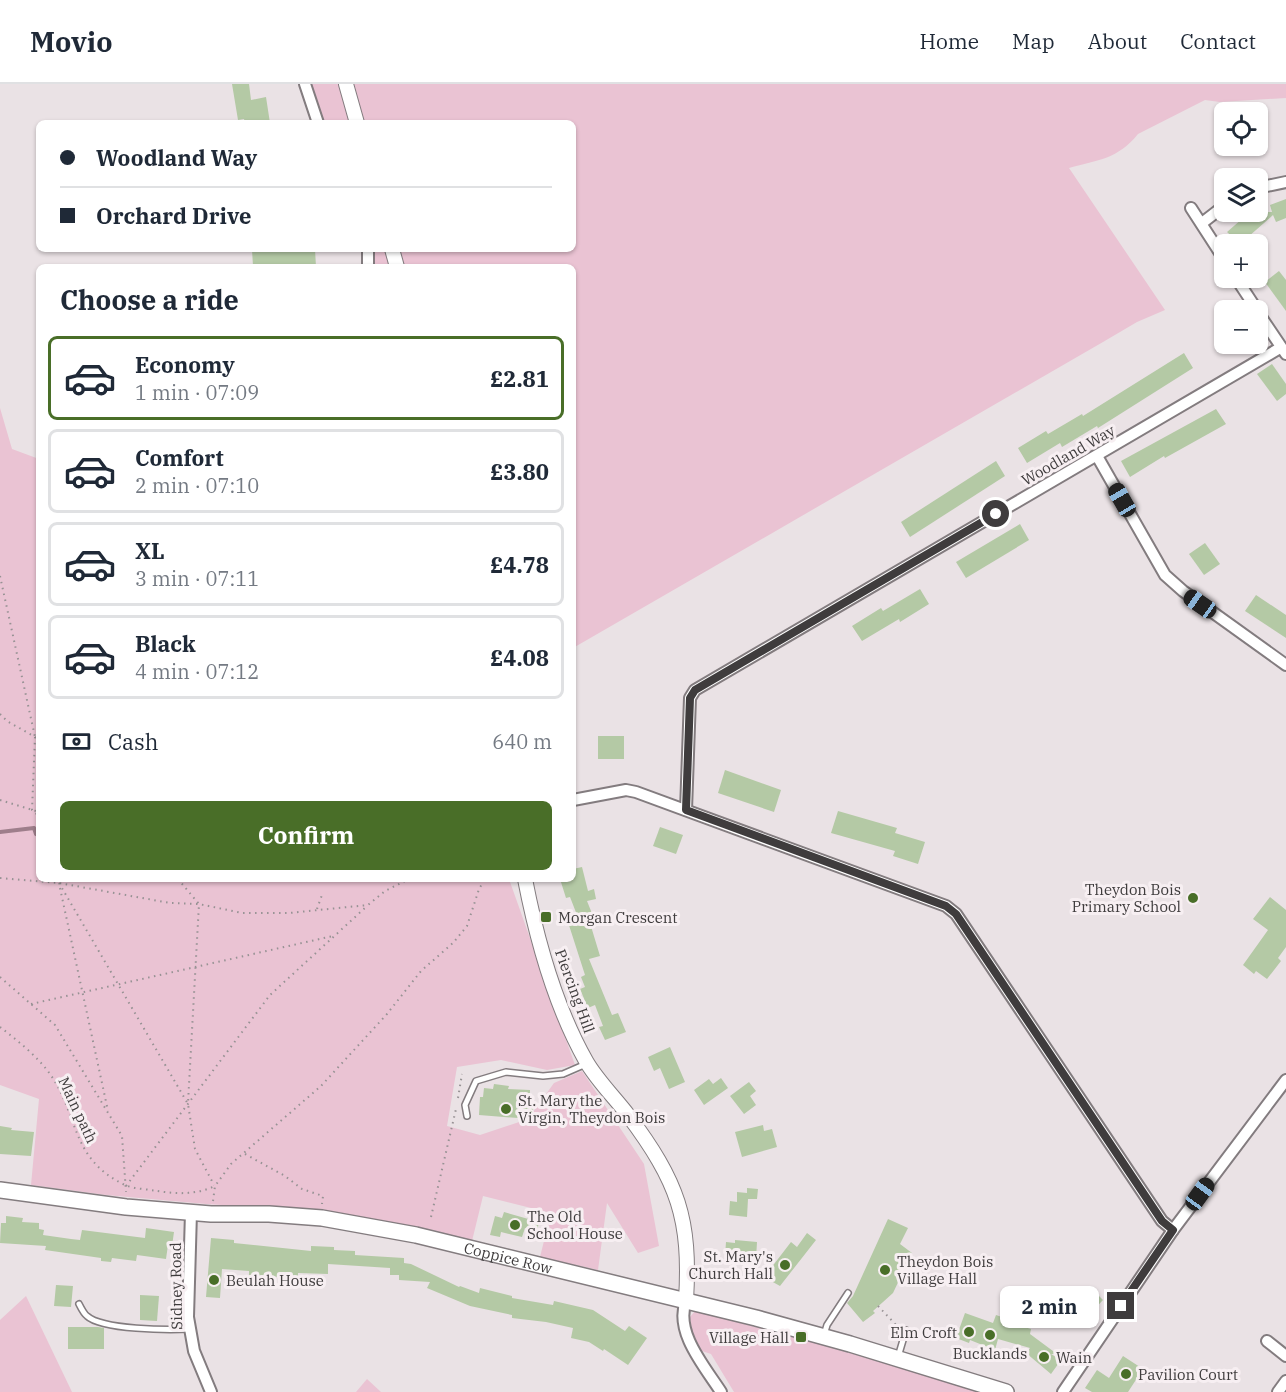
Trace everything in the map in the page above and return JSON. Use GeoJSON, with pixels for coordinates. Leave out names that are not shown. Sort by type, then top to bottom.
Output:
{"type":"FeatureCollection","features":[{"type":"Feature","properties":{"kind":"main road","name":"Coppice Row"},"geometry":{"type":"LineString","coordinates":[[0,1190],[126,1207],[322,1218],[416,1235],[823,1337],[1006,1392]]}},
{"type":"Feature","properties":{"kind":"street"},"geometry":{"type":"LineString","coordinates":[[305,84],[317,120]]}},
{"type":"Feature","properties":{"kind":"street"},"geometry":{"type":"LineString","coordinates":[[346,84],[356,120]]}},
{"type":"Feature","properties":{"kind":"street"},"geometry":{"type":"LineString","coordinates":[[1268,186],[1286,182]]}},
{"type":"Feature","properties":{"kind":"street"},"geometry":{"type":"LineString","coordinates":[[1191,208],[1214,242]]}},
{"type":"Feature","properties":{"kind":"street"},"geometry":{"type":"LineString","coordinates":[[1202,223],[1214,214]]}},
{"type":"Feature","properties":{"kind":"street"},"geometry":{"type":"LineString","coordinates":[[1268,328],[1283,351]]}},
{"type":"Feature","properties":{"kind":"street","name":"Woodland Way"},"geometry":{"type":"LineString","coordinates":[[686,810],[690,698],[695,690],[1097,456],[1283,351]]}},
{"type":"Feature","properties":{"kind":"street"},"geometry":{"type":"LineString","coordinates":[[1097,456],[1165,575],[1183,591],[1286,665]]}},
{"type":"Feature","properties":{"kind":"street"},"geometry":{"type":"LineString","coordinates":[[576,799],[626,790],[636,792],[946,906],[962,924],[1162,1221],[1173,1230]]}},
{"type":"Feature","properties":{"kind":"street","name":"Piercing Hill"},"geometry":{"type":"LineString","coordinates":[[526,882],[542,950],[568,1028],[588,1064],[645,1138],[668,1175],[677,1198],[685,1226],[688,1284],[686,1301]]}},
{"type":"Feature","properties":{"kind":"street"},"geometry":{"type":"LineString","coordinates":[[1063,1392],[1173,1230],[1286,1080]]}},
{"type":"Feature","properties":{"kind":"street","name":"Sidney Road"},"geometry":{"type":"LineString","coordinates":[[191,1212],[188,1317],[194,1351],[211,1392]]}},
{"type":"Feature","properties":{"kind":"street"},"geometry":{"type":"LineString","coordinates":[[686,1301],[682,1312],[688,1338],[721,1392]]}},
{"type":"Feature","properties":{"kind":"street"},"geometry":{"type":"LineString","coordinates":[[1267,1341],[1286,1356]]}},
{"type":"Feature","properties":{"kind":"street"},"geometry":{"type":"LineString","coordinates":[[1278,1392],[1286,1382]]}},
{"type":"Feature","properties":{"kind":"lane"},"geometry":{"type":"LineString","coordinates":[[467,1116],[465,1105],[476,1081],[506,1072],[543,1076],[563,1074],[588,1064]]}},
{"type":"Feature","properties":{"kind":"lane"},"geometry":{"type":"LineString","coordinates":[[823,1337],[827,1325],[848,1293]]}},
{"type":"Feature","properties":{"kind":"lane"},"geometry":{"type":"LineString","coordinates":[[79,1304],[87,1317],[111,1326],[190,1329]]}},
{"type":"Feature","properties":{"kind":"lane"},"geometry":{"type":"LineString","coordinates":[[898,1359],[906,1330]]}},
{"type":"Feature","properties":{"kind":"path"},"geometry":{"type":"LineString","coordinates":[[0,576],[35,737],[32,810]]}},
{"type":"Feature","properties":{"kind":"path"},"geometry":{"type":"LineString","coordinates":[[0,714],[7,721],[35,737]]}},
{"type":"Feature","properties":{"kind":"path"},"geometry":{"type":"LineString","coordinates":[[0,800],[36,812]]}},
{"type":"Feature","properties":{"kind":"path"},"geometry":{"type":"LineString","coordinates":[[0,878],[36,880]]}},
{"type":"Feature","properties":{"kind":"path"},"geometry":{"type":"LineString","coordinates":[[59,882],[109,1115]]}},
{"type":"Feature","properties":{"kind":"path"},"geometry":{"type":"LineString","coordinates":[[60,882],[188,1104]]}},
{"type":"Feature","properties":{"kind":"path"},"geometry":{"type":"LineString","coordinates":[[64,882],[170,903],[198,904],[242,913],[289,913],[368,905]]}},
{"type":"Feature","properties":{"kind":"path"},"geometry":{"type":"LineString","coordinates":[[180,882],[198,904],[188,1104],[195,1149],[215,1185],[231,1164],[321,1086],[387,1014],[421,971],[453,943],[467,926],[483,882]]}},
{"type":"Feature","properties":{"kind":"path"},"geometry":{"type":"LineString","coordinates":[[126,1186],[270,995],[368,905],[385,891],[403,882]]}},
{"type":"Feature","properties":{"kind":"path"},"geometry":{"type":"LineString","coordinates":[[317,909],[323,892]]}},
{"type":"Feature","properties":{"kind":"path"},"geometry":{"type":"LineString","coordinates":[[31,1004],[335,935]]}},
{"type":"Feature","properties":{"kind":"path"},"geometry":{"type":"LineString","coordinates":[[0,977],[55,1025],[122,1136],[126,1186]]}},
{"type":"Feature","properties":{"kind":"path","name":"Main path"},"geometry":{"type":"LineString","coordinates":[[0,1027],[31,1053],[49,1073],[57,1086],[82,1148],[98,1166],[126,1186],[171,1193],[201,1192],[215,1185]]}},
{"type":"Feature","properties":{"kind":"path"},"geometry":{"type":"LineString","coordinates":[[431,1218],[462,1074]]}},
{"type":"Feature","properties":{"kind":"path"},"geometry":{"type":"LineString","coordinates":[[244,1154],[285,1176],[302,1189],[323,1196],[322,1218]]}},
{"type":"Feature","properties":{"kind":"path"},"geometry":{"type":"LineString","coordinates":[[878,1306],[897,1326],[906,1330]]}},
{"type":"Feature","properties":{"kind":"shaded area"},"geometry":{"type":"Polygon","coordinates":[[[308,84],[1286,84],[1286,98],[1220,102],[1205,100],[1138,134],[1115,154],[1069,168],[1165,310],[1137,322],[576,646],[576,264],[372,264],[371,252],[576,252],[576,120],[321,120],[308,84]]]}},
{"type":"Feature","properties":{"kind":"shaded area"},"geometry":{"type":"Polygon","coordinates":[[[0,408],[12,449],[36,458],[36,882],[510,882],[575,1065],[547,1070],[501,1060],[457,1067],[447,1126],[480,1135],[528,1119],[554,1083],[582,1071],[644,1164],[659,1246],[638,1253],[607,1203],[598,1270],[540,1257],[551,1213],[483,1196],[472,1241],[318,1211],[106,1195],[31,1185],[39,1099],[0,1085],[0,408]]]}},
{"type":"Feature","properties":{"kind":"shaded area"},"geometry":{"type":"Polygon","coordinates":[[[26,1296],[72,1392],[0,1392],[0,1320],[26,1296]]]}},
{"type":"Feature","properties":{"kind":"shaded area"},"geometry":{"type":"Polygon","coordinates":[[[695,1311],[816,1343],[983,1392],[734,1392],[711,1354],[702,1351],[691,1331],[690,1317],[695,1311]]]}},
{"type":"Feature","properties":{"kind":"shaded area"},"geometry":{"type":"Polygon","coordinates":[[[367,1379],[381,1392],[356,1392],[367,1379]]]}},
{"type":"Feature","properties":{"kind":"building"},"geometry":{"type":"Polygon","coordinates":[[[232,84],[249,84],[251,100],[266,97],[270,120],[238,120],[232,84]]]}},
{"type":"Feature","properties":{"kind":"building"},"geometry":{"type":"Polygon","coordinates":[[[1286,199],[1286,218],[1276,222],[1273,215],[1268,219],[1268,212],[1272,212],[1270,205],[1286,199]]]}},
{"type":"Feature","properties":{"kind":"building"},"geometry":{"type":"Polygon","coordinates":[[[1238,222],[1265,222],[1251,234],[1229,234],[1227,232],[1238,222]]]}},
{"type":"Feature","properties":{"kind":"building"},"geometry":{"type":"Polygon","coordinates":[[[252,252],[315,252],[316,264],[253,264],[252,252]]]}},
{"type":"Feature","properties":{"kind":"building"},"geometry":{"type":"Polygon","coordinates":[[[1279,271],[1286,280],[1286,311],[1268,286],[1268,280],[1279,271]]]}},
{"type":"Feature","properties":{"kind":"building"},"geometry":{"type":"Polygon","coordinates":[[[1184,353],[1193,368],[1098,428],[1097,426],[1062,447],[1060,443],[1027,463],[1018,448],[1046,431],[1048,434],[1082,414],[1083,416],[1184,353]]]}},
{"type":"Feature","properties":{"kind":"building"},"geometry":{"type":"Polygon","coordinates":[[[1272,364],[1286,384],[1286,394],[1277,401],[1257,374],[1272,364]]]}},
{"type":"Feature","properties":{"kind":"building"},"geometry":{"type":"Polygon","coordinates":[[[1216,409],[1226,424],[1165,458],[1164,456],[1130,477],[1121,461],[1216,409]]]}},
{"type":"Feature","properties":{"kind":"building"},"geometry":{"type":"Polygon","coordinates":[[[996,461],[1005,476],[910,537],[901,522],[996,461]]]}},
{"type":"Feature","properties":{"kind":"building"},"geometry":{"type":"Polygon","coordinates":[[[1020,524],[1029,540],[966,578],[956,562],[1020,524]]]}},
{"type":"Feature","properties":{"kind":"building"},"geometry":{"type":"Polygon","coordinates":[[[1205,543],[1220,564],[1204,575],[1189,554],[1205,543]]]}},
{"type":"Feature","properties":{"kind":"building"},"geometry":{"type":"Polygon","coordinates":[[[920,589],[929,604],[862,641],[852,626],[881,608],[883,611],[920,589]]]}},
{"type":"Feature","properties":{"kind":"building"},"geometry":{"type":"Polygon","coordinates":[[[1256,595],[1286,615],[1286,638],[1245,611],[1256,595]]]}},
{"type":"Feature","properties":{"kind":"building"},"geometry":{"type":"Polygon","coordinates":[[[598,736],[624,736],[624,759],[598,759],[598,736]]]}},
{"type":"Feature","properties":{"kind":"building"},"geometry":{"type":"Polygon","coordinates":[[[725,770],[781,790],[774,812],[718,793],[725,770]]]}},
{"type":"Feature","properties":{"kind":"building"},"geometry":{"type":"Polygon","coordinates":[[[838,811],[897,828],[895,833],[925,842],[918,864],[893,856],[895,851],[831,833],[838,811]]]}},
{"type":"Feature","properties":{"kind":"building"},"geometry":{"type":"Polygon","coordinates":[[[660,827],[683,835],[676,854],[653,846],[660,827]]]}},
{"type":"Feature","properties":{"kind":"building"},"geometry":{"type":"Polygon","coordinates":[[[582,867],[588,891],[594,889],[596,899],[587,901],[595,921],[590,923],[600,956],[589,959],[612,1015],[618,1013],[626,1032],[605,1040],[599,1027],[603,1026],[595,1005],[588,1008],[580,989],[585,987],[581,977],[585,975],[567,919],[577,915],[570,897],[566,898],[561,882],[576,882],[576,868],[582,867]]]}},
{"type":"Feature","properties":{"kind":"building"},"geometry":{"type":"Polygon","coordinates":[[[1270,897],[1286,910],[1286,947],[1278,958],[1281,961],[1267,979],[1256,971],[1254,974],[1243,965],[1268,930],[1253,919],[1270,897]]]}},
{"type":"Feature","properties":{"kind":"building"},"geometry":{"type":"Polygon","coordinates":[[[670,1047],[685,1082],[669,1089],[660,1068],[654,1071],[648,1057],[670,1047]]]}},
{"type":"Feature","properties":{"kind":"building"},"geometry":{"type":"Polygon","coordinates":[[[721,1078],[728,1088],[704,1105],[694,1090],[709,1079],[713,1084],[721,1078]]]}},
{"type":"Feature","properties":{"kind":"building"},"geometry":{"type":"Polygon","coordinates":[[[749,1082],[756,1091],[750,1096],[756,1105],[744,1114],[730,1096],[749,1082]]]}},
{"type":"Feature","properties":{"kind":"building","name":"St. Mary the Virgin, Theydon Bois"},"geometry":{"type":"Polygon","coordinates":[[[494,1084],[509,1086],[508,1089],[530,1090],[533,1116],[518,1115],[518,1118],[479,1115],[480,1097],[483,1097],[484,1088],[493,1089],[494,1084]]]}},
{"type":"Feature","properties":{"kind":"building"},"geometry":{"type":"Polygon","coordinates":[[[763,1125],[764,1131],[772,1129],[777,1147],[742,1157],[735,1132],[763,1125]]]}},
{"type":"Feature","properties":{"kind":"building"},"geometry":{"type":"Polygon","coordinates":[[[0,1126],[12,1128],[11,1130],[34,1132],[31,1156],[0,1154],[0,1126]]]}},
{"type":"Feature","properties":{"kind":"building"},"geometry":{"type":"Polygon","coordinates":[[[747,1188],[758,1189],[757,1199],[748,1199],[747,1217],[729,1215],[730,1201],[737,1202],[737,1192],[747,1193],[747,1188]]]}},
{"type":"Feature","properties":{"kind":"building","name":"The Old School House"},"geometry":{"type":"Polygon","coordinates":[[[504,1212],[539,1222],[537,1231],[525,1228],[522,1237],[501,1232],[500,1237],[490,1235],[495,1216],[502,1218],[504,1212]]]}},
{"type":"Feature","properties":{"kind":"building"},"geometry":{"type":"Polygon","coordinates":[[[6,1216],[23,1218],[22,1222],[39,1223],[39,1229],[44,1230],[43,1235],[80,1240],[82,1230],[145,1238],[146,1228],[174,1232],[172,1246],[168,1245],[166,1259],[137,1255],[136,1261],[112,1258],[111,1262],[101,1261],[101,1258],[45,1250],[46,1246],[0,1243],[1,1223],[6,1223],[6,1216]]]}},
{"type":"Feature","properties":{"kind":"building","name":"Theydon Bois Village Hall"},"geometry":{"type":"Polygon","coordinates":[[[888,1219],[908,1228],[900,1244],[912,1253],[893,1293],[873,1311],[875,1313],[863,1322],[847,1303],[853,1296],[888,1219]]]}},
{"type":"Feature","properties":{"kind":"building","name":"St. Mary's Church Hall"},"geometry":{"type":"Polygon","coordinates":[[[807,1233],[816,1240],[780,1286],[771,1281],[775,1277],[768,1272],[791,1242],[797,1247],[807,1233]]]}},
{"type":"Feature","properties":{"kind":"building"},"geometry":{"type":"Polygon","coordinates":[[[211,1238],[234,1240],[234,1243],[311,1251],[311,1246],[334,1247],[334,1250],[355,1251],[355,1255],[404,1258],[404,1263],[411,1264],[459,1287],[479,1293],[480,1288],[512,1296],[512,1298],[553,1305],[554,1301],[593,1310],[625,1331],[629,1326],[647,1338],[628,1365],[604,1349],[603,1351],[589,1342],[571,1338],[573,1328],[512,1318],[512,1315],[470,1306],[427,1288],[430,1282],[399,1280],[399,1275],[390,1275],[390,1268],[328,1264],[328,1274],[298,1273],[298,1276],[280,1274],[279,1277],[261,1275],[260,1279],[249,1279],[249,1271],[222,1269],[220,1298],[206,1297],[211,1238]]]}},
{"type":"Feature","properties":{"kind":"building"},"geometry":{"type":"Polygon","coordinates":[[[735,1240],[757,1242],[756,1259],[725,1256],[726,1242],[735,1243],[735,1240]]]}},
{"type":"Feature","properties":{"kind":"building"},"geometry":{"type":"Polygon","coordinates":[[[56,1285],[73,1286],[71,1307],[54,1306],[56,1285]]]}},
{"type":"Feature","properties":{"kind":"building"},"geometry":{"type":"Polygon","coordinates":[[[1082,1290],[1090,1298],[1095,1292],[1103,1300],[1088,1316],[1072,1301],[1082,1290]]]}},
{"type":"Feature","properties":{"kind":"building"},"geometry":{"type":"Polygon","coordinates":[[[140,1295],[159,1296],[157,1321],[140,1320],[140,1295]]]}},
{"type":"Feature","properties":{"kind":"building"},"geometry":{"type":"Polygon","coordinates":[[[965,1313],[993,1323],[996,1315],[1022,1324],[1021,1326],[1031,1329],[1030,1334],[1057,1354],[1051,1354],[1061,1360],[1051,1374],[1026,1353],[1030,1348],[998,1339],[995,1350],[970,1340],[969,1343],[956,1338],[965,1313]]]}},
{"type":"Feature","properties":{"kind":"building"},"geometry":{"type":"Polygon","coordinates":[[[68,1327],[104,1328],[104,1349],[68,1349],[68,1327]]]}},
{"type":"Feature","properties":{"kind":"building","name":"Pavilion Court"},"geometry":{"type":"Polygon","coordinates":[[[1123,1356],[1143,1369],[1128,1392],[1092,1392],[1085,1388],[1097,1370],[1109,1378],[1123,1356]]]}},
{"type":"Feature","properties":{"kind":"waterway"},"geometry":{"type":"LineString","coordinates":[[0,832],[34,828],[36,834]]}},
{"type":"Feature","properties":{"kind":"place","name":"Theydon Bois Primary School"},"geometry":{"type":"Point","coordinates":[1193,898]}},
{"type":"Feature","properties":{"kind":"place","name":"Morgan Crescent"},"geometry":{"type":"Point","coordinates":[546,917]}},
{"type":"Feature","properties":{"kind":"place","name":"St. Mary the Virgin, Theydon Bois"},"geometry":{"type":"Point","coordinates":[506,1109]}},
{"type":"Feature","properties":{"kind":"place","name":"The Old School House"},"geometry":{"type":"Point","coordinates":[515,1225]}},
{"type":"Feature","properties":{"kind":"place","name":"St. Mary's Church Hall"},"geometry":{"type":"Point","coordinates":[785,1265]}},
{"type":"Feature","properties":{"kind":"place","name":"Theydon Bois Village Hall"},"geometry":{"type":"Point","coordinates":[885,1270]}},
{"type":"Feature","properties":{"kind":"place","name":"Beulah House"},"geometry":{"type":"Point","coordinates":[214,1280]}},
{"type":"Feature","properties":{"kind":"place","name":"Elm Croft"},"geometry":{"type":"Point","coordinates":[969,1332]}},
{"type":"Feature","properties":{"kind":"place","name":"Bucklands"},"geometry":{"type":"Point","coordinates":[990,1335]}},
{"type":"Feature","properties":{"kind":"place","name":"Village Hall"},"geometry":{"type":"Point","coordinates":[801,1337]}},
{"type":"Feature","properties":{"kind":"place","name":"Wain"},"geometry":{"type":"Point","coordinates":[1044,1357]}},
{"type":"Feature","properties":{"kind":"place","name":"Pavilion Court"},"geometry":{"type":"Point","coordinates":[1126,1374]}},
{"type":"Feature","properties":{"kind":"route"},"geometry":{"type":"LineString","coordinates":[[996,514],[695,690],[690,698],[686,810],[946,906],[956,914],[1162,1221],[1173,1230],[1121,1306]]}}]}
